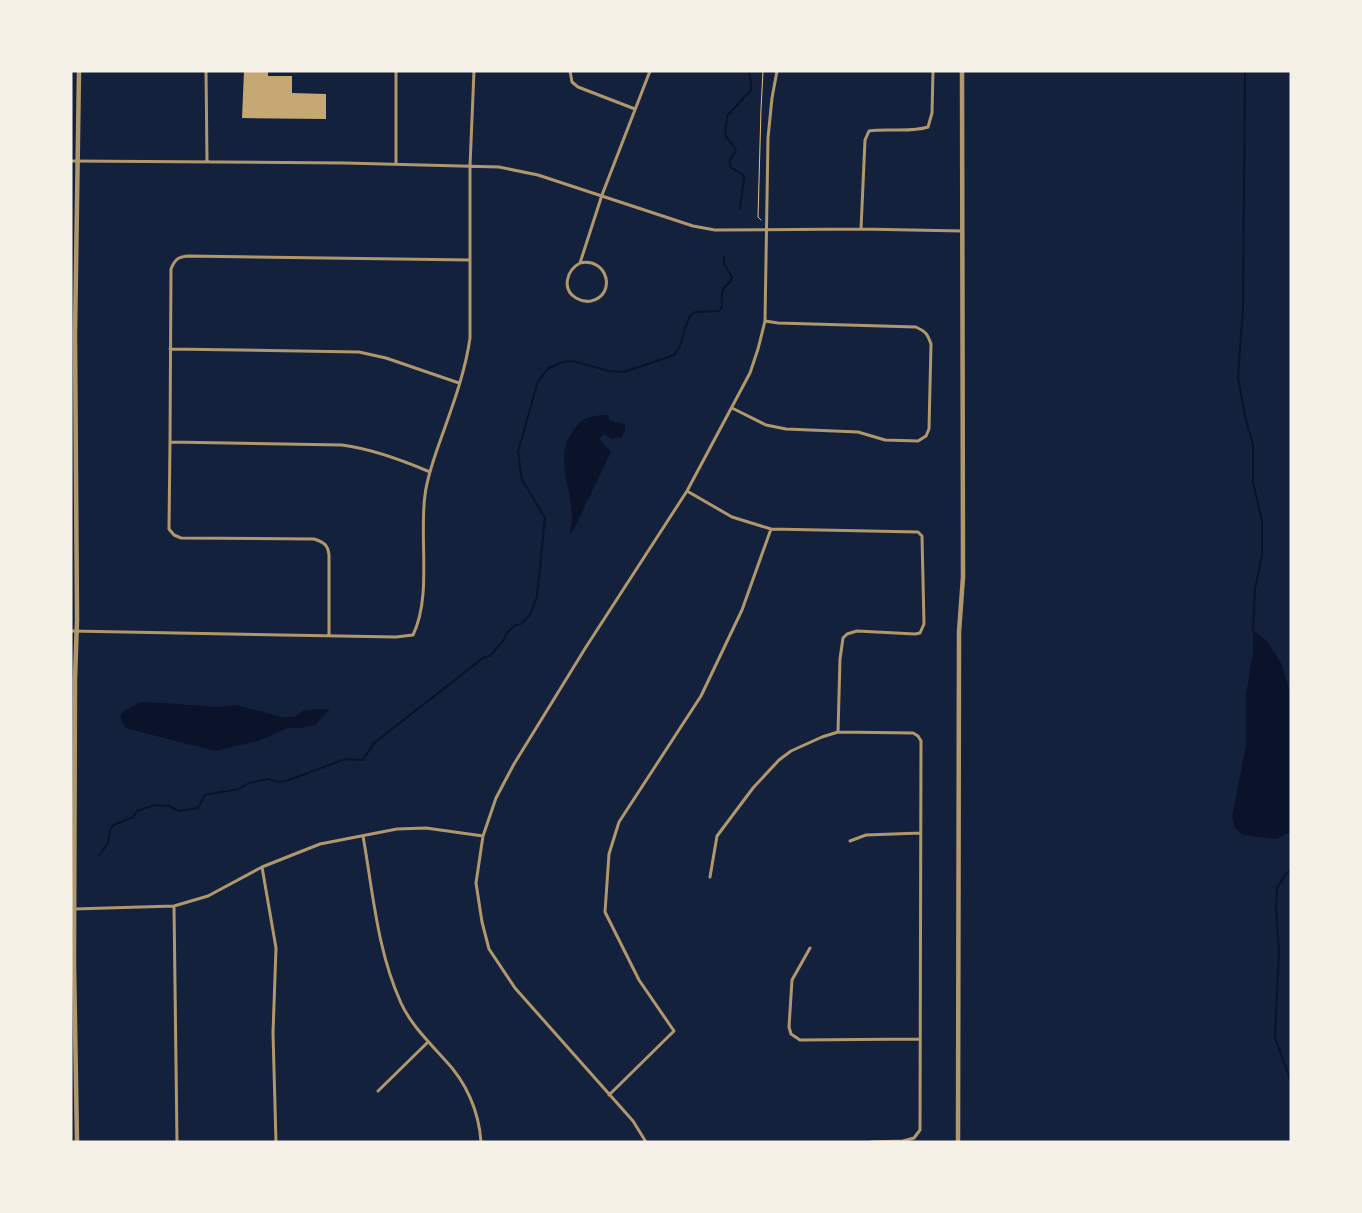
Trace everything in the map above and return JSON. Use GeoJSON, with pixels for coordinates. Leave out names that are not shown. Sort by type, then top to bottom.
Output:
{"type":"FeatureCollection","features":[{"type":"Feature","properties":{"kind":"street"},"geometry":{"type":"LineString","coordinates":[[76,1142],[73,334],[79,71]]}},
{"type":"Feature","properties":{"kind":"street"},"geometry":{"type":"LineString","coordinates":[[206,71],[207,162]]}},
{"type":"Feature","properties":{"kind":"street"},"geometry":{"type":"LineString","coordinates":[[396,71],[396,164]]}},
{"type":"Feature","properties":{"kind":"street"},"geometry":{"type":"LineString","coordinates":[[74,631],[396,637],[413,635],[417,627],[422,603],[425,496],[430,472],[460,383],[470,338],[470,166],[474,71]]}},
{"type":"Feature","properties":{"kind":"street"},"geometry":{"type":"LineString","coordinates":[[570,71],[572,82],[578,87],[635,110]]}},
{"type":"Feature","properties":{"kind":"street"},"geometry":{"type":"LineString","coordinates":[[580,263],[591,263],[599,266],[606,277],[605,290],[596,299],[583,301],[577,299],[568,290],[567,277],[574,266],[580,263],[602,195],[650,71]]}},
{"type":"Feature","properties":{"kind":"street"},"geometry":{"type":"LineString","coordinates":[[646,1142],[633,1121],[515,988],[489,950],[482,922],[476,882],[483,836],[496,798],[514,764],[586,647],[687,491],[750,373],[765,321],[768,138],[777,71]]}},
{"type":"Feature","properties":{"kind":"street"},"geometry":{"type":"LineString","coordinates":[[861,230],[865,140],[869,130],[917,130],[928,127],[932,113],[933,71]]}},
{"type":"Feature","properties":{"kind":"street"},"geometry":{"type":"LineString","coordinates":[[958,1142],[959,632],[963,577],[962,71]]}},
{"type":"Feature","properties":{"kind":"street"},"geometry":{"type":"LineString","coordinates":[[71,161],[396,164],[499,167],[538,175],[693,226],[715,230],[962,231]]}},
{"type":"Feature","properties":{"kind":"street"},"geometry":{"type":"LineString","coordinates":[[329,636],[329,555],[328,547],[324,543],[314,540],[181,538],[170,532],[171,269],[176,259],[181,257],[470,260]]}},
{"type":"Feature","properties":{"kind":"street"},"geometry":{"type":"LineString","coordinates":[[732,408],[766,424],[786,429],[858,432],[885,440],[918,441],[926,436],[929,429],[931,344],[924,331],[916,327],[765,321]]}},
{"type":"Feature","properties":{"kind":"street"},"geometry":{"type":"LineString","coordinates":[[170,349],[359,352],[386,358],[460,383]]}},
{"type":"Feature","properties":{"kind":"street"},"geometry":{"type":"LineString","coordinates":[[170,442],[342,445],[409,463],[430,472]]}},
{"type":"Feature","properties":{"kind":"street"},"geometry":{"type":"LineString","coordinates":[[687,491],[732,517],[771,529],[918,532],[922,536],[924,624],[920,633],[915,634],[857,630],[843,638],[840,658],[838,732]]}},
{"type":"Feature","properties":{"kind":"street"},"geometry":{"type":"LineString","coordinates":[[609,1095],[674,1031],[639,980],[606,912],[609,854],[619,822],[701,696],[742,610],[771,529]]}},
{"type":"Feature","properties":{"kind":"street"},"geometry":{"type":"LineString","coordinates":[[710,877],[717,836],[752,788],[779,760],[791,751],[822,736],[838,732],[912,733],[918,736],[921,741],[920,1130],[914,1138],[903,1141],[871,1142]]}},
{"type":"Feature","properties":{"kind":"street"},"geometry":{"type":"LineString","coordinates":[[74,909],[174,906],[208,896],[262,867],[320,844],[397,829],[426,828],[483,836]]}},
{"type":"Feature","properties":{"kind":"street"},"geometry":{"type":"LineString","coordinates":[[850,841],[866,835],[921,833]]}},
{"type":"Feature","properties":{"kind":"street"},"geometry":{"type":"LineString","coordinates":[[362,836],[375,914],[390,977],[401,1005],[414,1025],[460,1078],[473,1102],[482,1142]]}},
{"type":"Feature","properties":{"kind":"street"},"geometry":{"type":"LineString","coordinates":[[262,867],[276,948],[273,1033],[276,1142]]}},
{"type":"Feature","properties":{"kind":"street"},"geometry":{"type":"LineString","coordinates":[[174,906],[177,1142]]}},
{"type":"Feature","properties":{"kind":"street"},"geometry":{"type":"LineString","coordinates":[[810,948],[792,980],[789,1027],[791,1034],[800,1040],[920,1039]]}},
{"type":"Feature","properties":{"kind":"street"},"geometry":{"type":"LineString","coordinates":[[378,1091],[428,1042]]}},
{"type":"Feature","properties":{"kind":"path"},"geometry":{"type":"LineString","coordinates":[[763,71],[758,218],[767,229]]}},
{"type":"Feature","properties":{"kind":"water"},"geometry":{"type":"Polygon","coordinates":[[[609,415],[609,420],[625,425],[625,430],[622,437],[612,439],[604,434],[599,439],[611,452],[569,536],[572,517],[564,464],[566,444],[571,434],[583,420],[609,415]]]}},
{"type":"Feature","properties":{"kind":"water"},"geometry":{"type":"Polygon","coordinates":[[[1253,630],[1267,641],[1281,663],[1291,695],[1291,832],[1276,839],[1243,835],[1235,828],[1232,817],[1246,745],[1246,695],[1253,651],[1253,630]]]}},
{"type":"Feature","properties":{"kind":"water"},"geometry":{"type":"Polygon","coordinates":[[[141,702],[218,707],[236,705],[282,717],[294,717],[304,710],[330,709],[315,725],[288,728],[258,741],[215,751],[125,728],[120,717],[125,710],[141,702]]]}},
{"type":"Feature","properties":{"kind":"building"},"geometry":{"type":"Polygon","coordinates":[[[244,71],[268,71],[268,76],[292,76],[292,93],[326,94],[326,119],[242,118],[244,71]]]}},
{"type":"Feature","properties":{"kind":"waterway"},"geometry":{"type":"LineString","coordinates":[[740,209],[744,177],[730,167],[730,160],[736,150],[725,135],[727,116],[751,90],[749,71]]}},
{"type":"Feature","properties":{"kind":"waterway"},"geometry":{"type":"LineString","coordinates":[[1245,71],[1243,308],[1238,378],[1253,445],[1253,482],[1262,521],[1262,555],[1255,589],[1253,630]]}},
{"type":"Feature","properties":{"kind":"waterway"},"geometry":{"type":"LineString","coordinates":[[99,856],[108,843],[110,830],[113,825],[133,817],[137,811],[155,805],[169,806],[179,811],[198,808],[205,795],[239,789],[249,783],[268,779],[279,782],[289,780],[345,759],[363,760],[374,743],[483,658],[490,656],[503,641],[507,633],[514,626],[521,624],[530,615],[537,596],[545,518],[522,480],[518,452],[538,381],[549,368],[563,362],[573,361],[609,371],[624,372],[674,355],[680,346],[690,316],[695,312],[719,311],[722,307],[722,291],[732,277],[724,264],[724,257]]}},
{"type":"Feature","properties":{"kind":"waterway"},"geometry":{"type":"LineString","coordinates":[[1291,870],[1285,875],[1277,888],[1276,907],[1279,952],[1275,1037],[1291,1082]]}}]}
